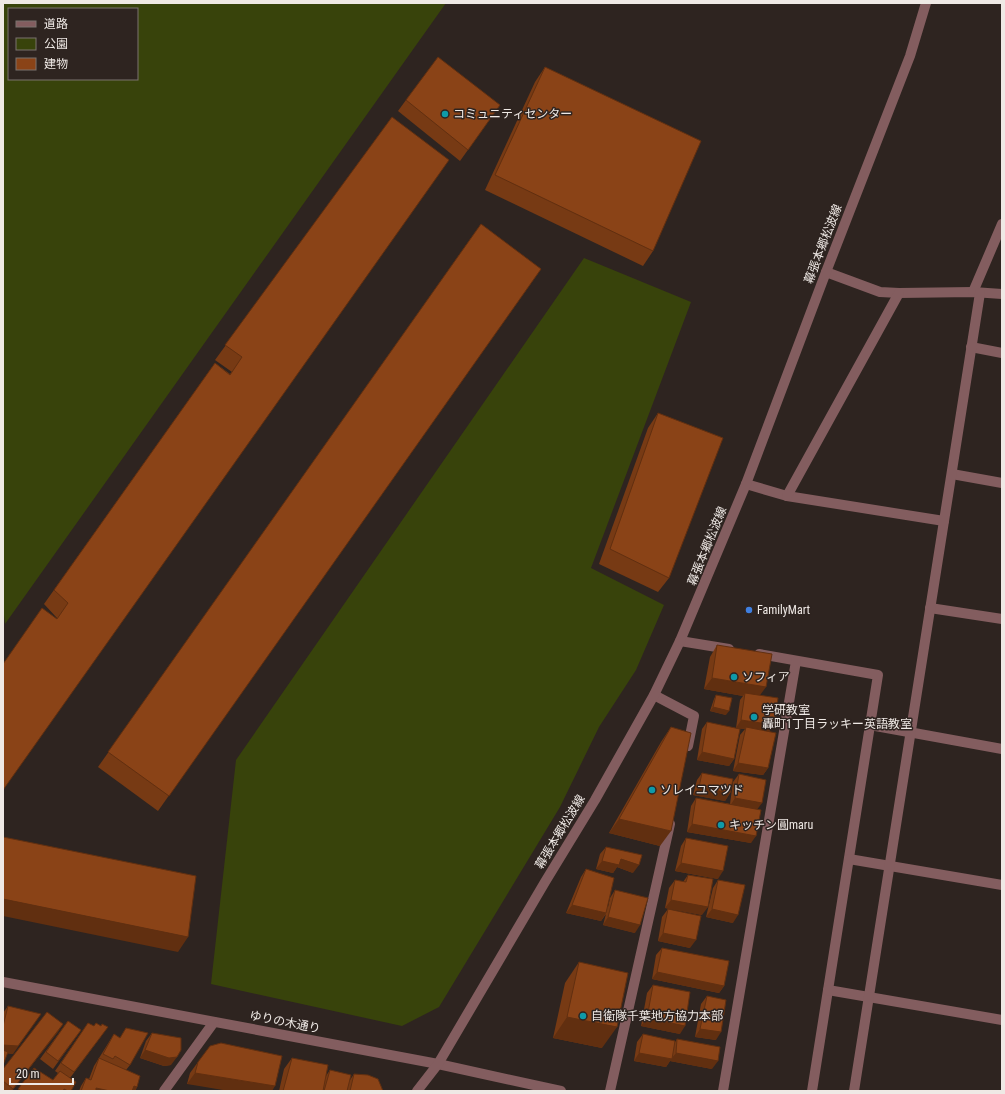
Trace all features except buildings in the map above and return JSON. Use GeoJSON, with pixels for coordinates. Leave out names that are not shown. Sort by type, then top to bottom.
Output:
{"type":"FeatureCollection","features":[{"type":"Feature","properties":{"kind":"street","name":"幕張本郷松波線"},"geometry":{"type":"LineString","coordinates":[[417,1091],[438,1064],[595,800],[654,695],[680,641],[746,484],[910,56],[926,3]]}},
{"type":"Feature","properties":{"kind":"street"},"geometry":{"type":"LineString","coordinates":[[854,1091],[972,347],[977,292],[1002,224]]}},
{"type":"Feature","properties":{"kind":"street"},"geometry":{"type":"LineString","coordinates":[[826,272],[880,292],[977,292],[1002,294]]}},
{"type":"Feature","properties":{"kind":"street"},"geometry":{"type":"LineString","coordinates":[[786,496],[899,293]]}},
{"type":"Feature","properties":{"kind":"street"},"geometry":{"type":"LineString","coordinates":[[972,347],[1002,352]]}},
{"type":"Feature","properties":{"kind":"street"},"geometry":{"type":"LineString","coordinates":[[952,474],[1002,483]]}},
{"type":"Feature","properties":{"kind":"street"},"geometry":{"type":"LineString","coordinates":[[746,484],[786,496],[944,521]]}},
{"type":"Feature","properties":{"kind":"street"},"geometry":{"type":"LineString","coordinates":[[930,608],[1002,619]]}},
{"type":"Feature","properties":{"kind":"street"},"geometry":{"type":"LineString","coordinates":[[680,641],[878,675],[812,1091]]}},
{"type":"Feature","properties":{"kind":"street"},"geometry":{"type":"LineString","coordinates":[[723,1091],[796,660]]}},
{"type":"Feature","properties":{"kind":"street"},"geometry":{"type":"LineString","coordinates":[[654,695],[694,716],[686,755]]}},
{"type":"Feature","properties":{"kind":"street"},"geometry":{"type":"LineString","coordinates":[[870,725],[1002,748]]}},
{"type":"Feature","properties":{"kind":"street"},"geometry":{"type":"LineString","coordinates":[[610,1091],[672,817]]}},
{"type":"Feature","properties":{"kind":"street"},"geometry":{"type":"LineString","coordinates":[[849,859],[1002,885]]}},
{"type":"Feature","properties":{"kind":"street","name":"ゆりの木通り"},"geometry":{"type":"LineString","coordinates":[[3,982],[438,1064],[561,1091]]}},
{"type":"Feature","properties":{"kind":"street"},"geometry":{"type":"LineString","coordinates":[[828,990],[1002,1020]]}},
{"type":"Feature","properties":{"kind":"street"},"geometry":{"type":"LineString","coordinates":[[164,1091],[214,1022]]}},
{"type":"Feature","properties":{"kind":"green space"},"geometry":{"type":"Polygon","coordinates":[[[3,3],[446,3],[5,624],[3,606],[3,3]]]}},
{"type":"Feature","properties":{"kind":"green space"},"geometry":{"type":"Polygon","coordinates":[[[584,258],[691,302],[591,568],[664,605],[636,670],[599,727],[560,807],[439,1007],[402,1026],[211,984],[236,760],[584,258]]]}},
{"type":"Feature","properties":{"kind":"place","name":"コミュニティセンター"},"geometry":{"type":"Point","coordinates":[445,114]}},
{"type":"Feature","properties":{"kind":"place","name":"FamilyMart"},"geometry":{"type":"Point","coordinates":[749,610]}},
{"type":"Feature","properties":{"kind":"place","name":"ソフィア"},"geometry":{"type":"Point","coordinates":[734,677]}},
{"type":"Feature","properties":{"kind":"place","name":"学研教室 轟町1丁目ラッキー英語教室"},"geometry":{"type":"Point","coordinates":[754,717]}},
{"type":"Feature","properties":{"kind":"place","name":"ソレイユマツド"},"geometry":{"type":"Point","coordinates":[652,790]}},
{"type":"Feature","properties":{"kind":"place","name":"キッチン圓maru"},"geometry":{"type":"Point","coordinates":[721,825]}},
{"type":"Feature","properties":{"kind":"place","name":"自衛隊千葉地方協力本部"},"geometry":{"type":"Point","coordinates":[583,1016]}}]}
